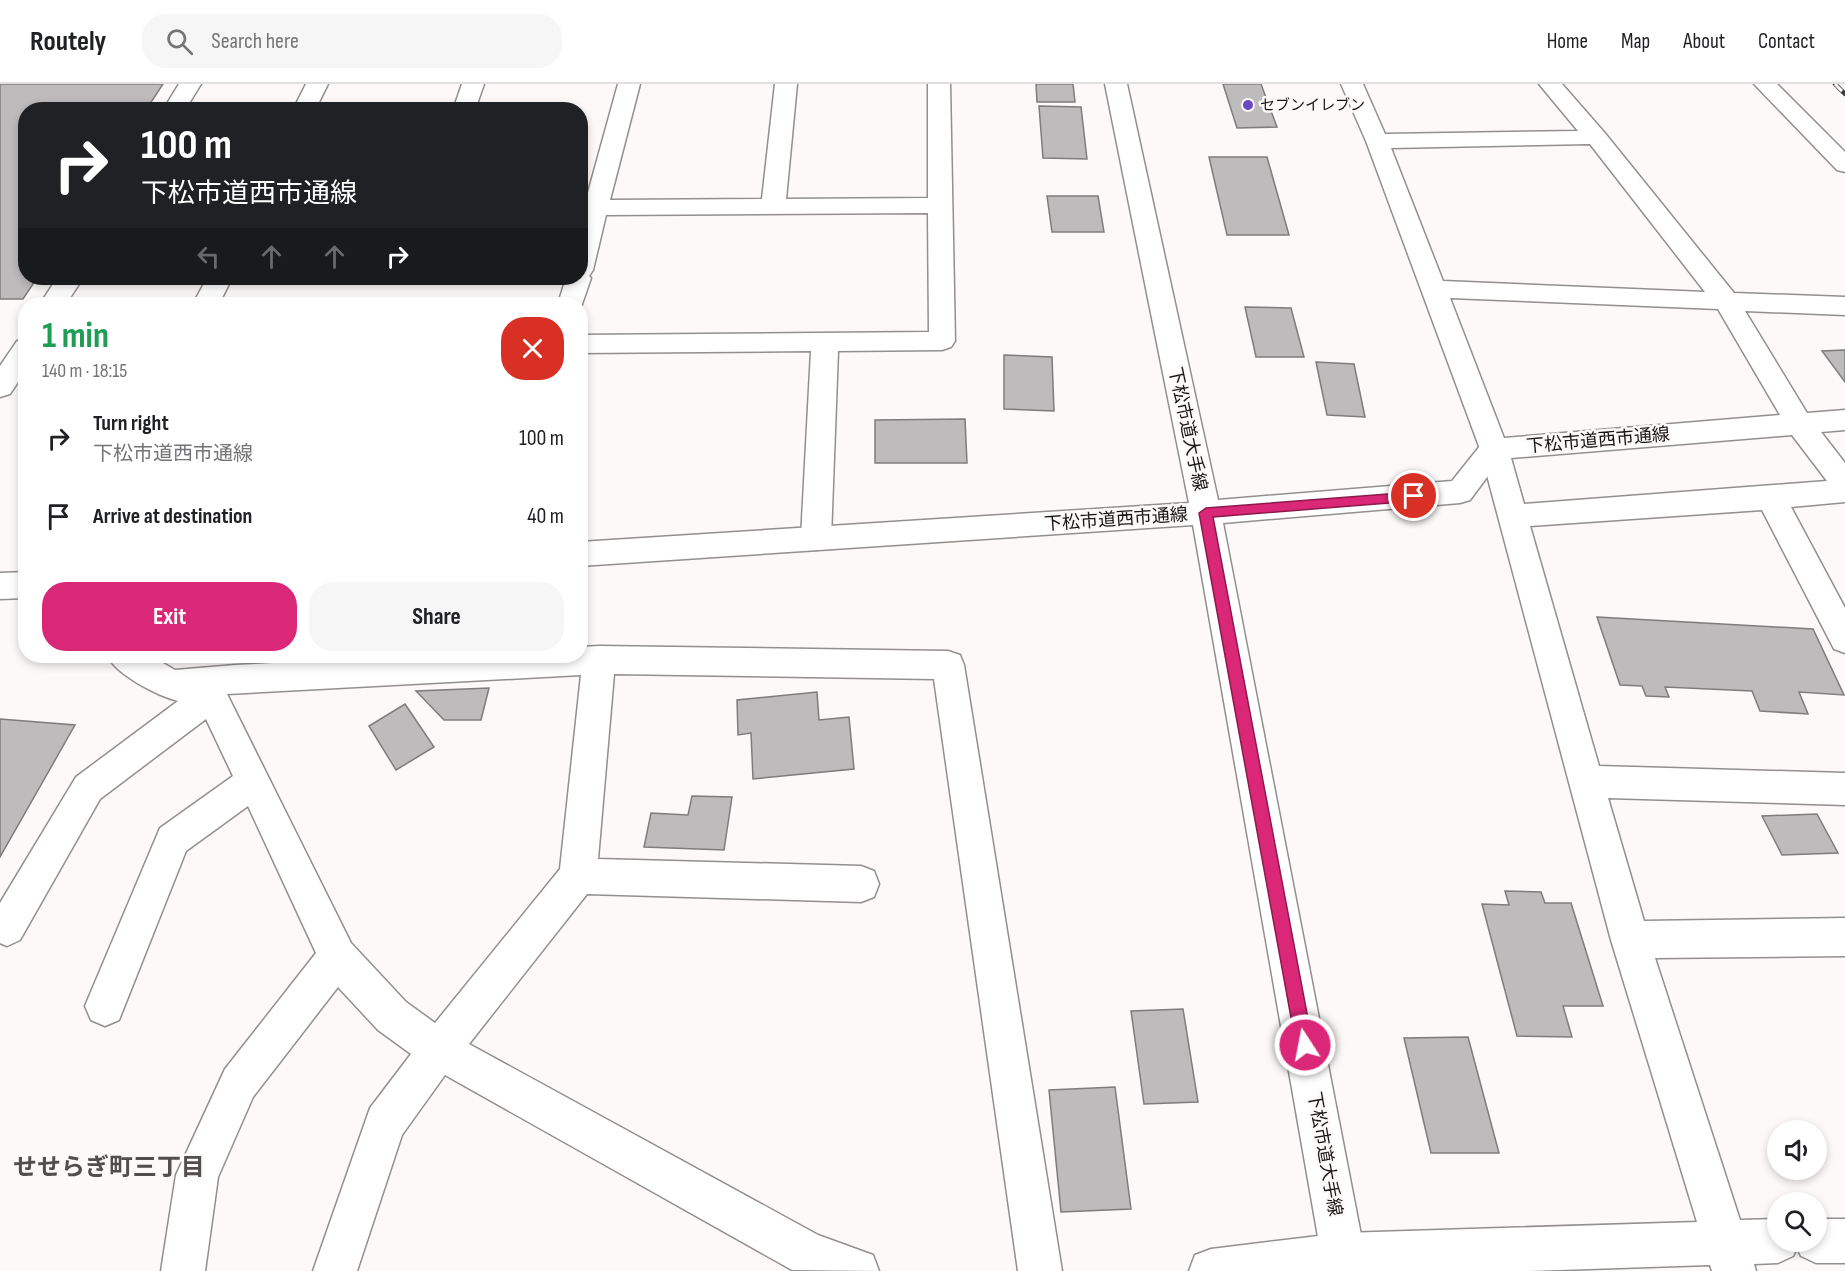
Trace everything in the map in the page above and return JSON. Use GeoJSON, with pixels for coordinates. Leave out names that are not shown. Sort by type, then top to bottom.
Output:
{"type":"FeatureCollection","features":[{"type":"Feature","properties":{"kind":"street"},"geometry":{"type":"LineString","coordinates":[[179,102],[190,84]]}},
{"type":"Feature","properties":{"kind":"street"},"geometry":{"type":"LineString","coordinates":[[308,102],[317,84]]}},
{"type":"Feature","properties":{"kind":"street"},"geometry":{"type":"LineString","coordinates":[[467,102],[473,84]]}},
{"type":"Feature","properties":{"kind":"street"},"geometry":{"type":"LineString","coordinates":[[629,84],[589,208],[940,205]]}},
{"type":"Feature","properties":{"kind":"street"},"geometry":{"type":"LineString","coordinates":[[773,205],[786,84]]}},
{"type":"Feature","properties":{"kind":"street"},"geometry":{"type":"LineString","coordinates":[[588,344],[942,341],[939,84]]}},
{"type":"Feature","properties":{"kind":"street","name":"下松市道大手線"},"geometry":{"type":"LineString","coordinates":[[1116,84],[1206,513],[1345,1263]]}},
{"type":"Feature","properties":{"kind":"street"},"geometry":{"type":"LineString","coordinates":[[1352,84],[1377,141],[1494,449],[1629,940],[1730,1256]]}},
{"type":"Feature","properties":{"kind":"street"},"geometry":{"type":"LineString","coordinates":[[1550,84],[1596,137],[1727,302],[1798,422],[1845,484]]}},
{"type":"Feature","properties":{"kind":"street"},"geometry":{"type":"LineString","coordinates":[[1766,84],[1845,165]]}},
{"type":"Feature","properties":{"kind":"street"},"geometry":{"type":"LineString","coordinates":[[1377,141],[1596,137]]}},
{"type":"Feature","properties":{"kind":"street"},"geometry":{"type":"LineString","coordinates":[[1432,289],[1845,306]]}},
{"type":"Feature","properties":{"kind":"street"},"geometry":{"type":"LineString","coordinates":[[816,538],[825,343]]}},
{"type":"Feature","properties":{"kind":"street"},"geometry":{"type":"LineString","coordinates":[[0,387],[18,361]]}},
{"type":"Feature","properties":{"kind":"street","name":"下松市道西市通線"},"geometry":{"type":"LineString","coordinates":[[588,553],[1206,513],[1460,492],[1494,449],[1798,422],[1845,420]]}},
{"type":"Feature","properties":{"kind":"street"},"geometry":{"type":"LineString","coordinates":[[1513,516],[1845,491]]}},
{"type":"Feature","properties":{"kind":"street"},"geometry":{"type":"LineString","coordinates":[[1771,498],[1845,639]]}},
{"type":"Feature","properties":{"kind":"street"},"geometry":{"type":"LineString","coordinates":[[0,586],[18,585]]}},
{"type":"Feature","properties":{"kind":"street"},"geometry":{"type":"LineString","coordinates":[[588,660],[948,665],[1040,1271]]}},
{"type":"Feature","properties":{"kind":"street"},"geometry":{"type":"LineString","coordinates":[[335,1271],[385,1123],[439,1050],[578,876],[599,660]]}},
{"type":"Feature","properties":{"kind":"street"},"geometry":{"type":"LineString","coordinates":[[135,663],[171,685],[211,696],[337,957],[392,1016],[439,1050],[808,1254],[857,1271]]}},
{"type":"Feature","properties":{"kind":"street"},"geometry":{"type":"LineString","coordinates":[[171,685],[443,663]]}},
{"type":"Feature","properties":{"kind":"street"},"geometry":{"type":"LineString","coordinates":[[7,927],[88,788],[211,696]]}},
{"type":"Feature","properties":{"kind":"street"},"geometry":{"type":"LineString","coordinates":[[105,1005],[173,840],[254,781]]}},
{"type":"Feature","properties":{"kind":"street"},"geometry":{"type":"LineString","coordinates":[[1585,781],[1845,789]]}},
{"type":"Feature","properties":{"kind":"street"},"geometry":{"type":"LineString","coordinates":[[578,876],[861,884]]}},
{"type":"Feature","properties":{"kind":"street"},"geometry":{"type":"LineString","coordinates":[[1629,940],[1845,936]]}},
{"type":"Feature","properties":{"kind":"street"},"geometry":{"type":"LineString","coordinates":[[183,1271],[197,1174],[239,1083],[337,957]]}},
{"type":"Feature","properties":{"kind":"street"},"geometry":{"type":"LineString","coordinates":[[1827,1241],[1845,1241]]}},
{"type":"Feature","properties":{"kind":"street"},"geometry":{"type":"LineString","coordinates":[[1211,1271],[1345,1263],[1730,1256],[1767,1244]]}},
{"type":"Feature","properties":{"kind":"building"},"geometry":{"type":"Polygon","coordinates":[[[0,84],[163,84],[151,102],[18,102],[18,285],[32,285],[24,297],[0,299],[0,84]]]}},
{"type":"Feature","properties":{"kind":"building"},"geometry":{"type":"Polygon","coordinates":[[[1036,84],[1073,84],[1075,102],[1037,102],[1036,84]]]}},
{"type":"Feature","properties":{"kind":"building"},"geometry":{"type":"Polygon","coordinates":[[[1223,84],[1261,84],[1277,127],[1237,128],[1223,84]]]}},
{"type":"Feature","properties":{"kind":"building"},"geometry":{"type":"Polygon","coordinates":[[[1039,106],[1081,107],[1087,159],[1043,158],[1039,106]]]}},
{"type":"Feature","properties":{"kind":"building"},"geometry":{"type":"Polygon","coordinates":[[[1209,157],[1267,157],[1289,235],[1227,235],[1209,157]]]}},
{"type":"Feature","properties":{"kind":"building"},"geometry":{"type":"Polygon","coordinates":[[[1047,196],[1098,196],[1104,232],[1052,232],[1047,196]]]}},
{"type":"Feature","properties":{"kind":"building"},"geometry":{"type":"Polygon","coordinates":[[[1245,307],[1291,308],[1304,357],[1256,357],[1245,307]]]}},
{"type":"Feature","properties":{"kind":"building"},"geometry":{"type":"Polygon","coordinates":[[[1845,350],[1845,382],[1822,351],[1845,350]]]}},
{"type":"Feature","properties":{"kind":"building"},"geometry":{"type":"Polygon","coordinates":[[[1004,355],[1052,357],[1054,411],[1004,409],[1004,355]]]}},
{"type":"Feature","properties":{"kind":"building"},"geometry":{"type":"Polygon","coordinates":[[[1316,362],[1354,364],[1365,417],[1327,415],[1316,362]]]}},
{"type":"Feature","properties":{"kind":"building"},"geometry":{"type":"Polygon","coordinates":[[[965,419],[967,463],[875,463],[875,420],[965,419]]]}},
{"type":"Feature","properties":{"kind":"building"},"geometry":{"type":"Polygon","coordinates":[[[1597,617],[1813,629],[1844,695],[1799,692],[1808,714],[1760,711],[1752,691],[1665,687],[1669,697],[1646,696],[1642,686],[1620,685],[1597,617]]]}},
{"type":"Feature","properties":{"kind":"building"},"geometry":{"type":"Polygon","coordinates":[[[489,688],[481,720],[444,720],[416,691],[489,688]]]}},
{"type":"Feature","properties":{"kind":"building"},"geometry":{"type":"Polygon","coordinates":[[[817,692],[819,720],[849,717],[854,769],[753,779],[751,733],[738,735],[737,700],[817,692]]]}},
{"type":"Feature","properties":{"kind":"building"},"geometry":{"type":"Polygon","coordinates":[[[405,704],[434,747],[396,770],[369,726],[405,704]]]}},
{"type":"Feature","properties":{"kind":"building"},"geometry":{"type":"Polygon","coordinates":[[[0,719],[75,725],[0,857],[0,719]]]}},
{"type":"Feature","properties":{"kind":"building"},"geometry":{"type":"Polygon","coordinates":[[[692,796],[732,797],[724,850],[644,847],[651,813],[688,815],[692,796]]]}},
{"type":"Feature","properties":{"kind":"building"},"geometry":{"type":"Polygon","coordinates":[[[1817,814],[1838,853],[1782,855],[1762,816],[1817,814]]]}},
{"type":"Feature","properties":{"kind":"building"},"geometry":{"type":"Polygon","coordinates":[[[1505,891],[1541,892],[1545,903],[1571,903],[1603,1006],[1563,1006],[1572,1037],[1517,1036],[1482,904],[1509,905],[1505,891]]]}},
{"type":"Feature","properties":{"kind":"building"},"geometry":{"type":"Polygon","coordinates":[[[1183,1009],[1198,1102],[1144,1104],[1131,1011],[1183,1009]]]}},
{"type":"Feature","properties":{"kind":"building"},"geometry":{"type":"Polygon","coordinates":[[[1468,1037],[1499,1153],[1431,1153],[1404,1038],[1468,1037]]]}},
{"type":"Feature","properties":{"kind":"building"},"geometry":{"type":"Polygon","coordinates":[[[1115,1087],[1131,1209],[1061,1212],[1049,1090],[1115,1087]]]}},
{"type":"Feature","properties":{"kind":"railway"},"geometry":{"type":"LineString","coordinates":[[1835,84],[1845,94]]}},
{"type":"Feature","properties":{"kind":"place","name":"セブンイレブン"},"geometry":{"type":"Point","coordinates":[1248,105]}},
{"type":"Feature","properties":{"kind":"district","name":"せせらぎ町三丁目"},"geometry":{"type":"Point","coordinates":[109,1167]}},
{"type":"Feature","properties":{"kind":"route"},"geometry":{"type":"LineString","coordinates":[[1305,1045],[1206,513],[1414,496]]}}]}
